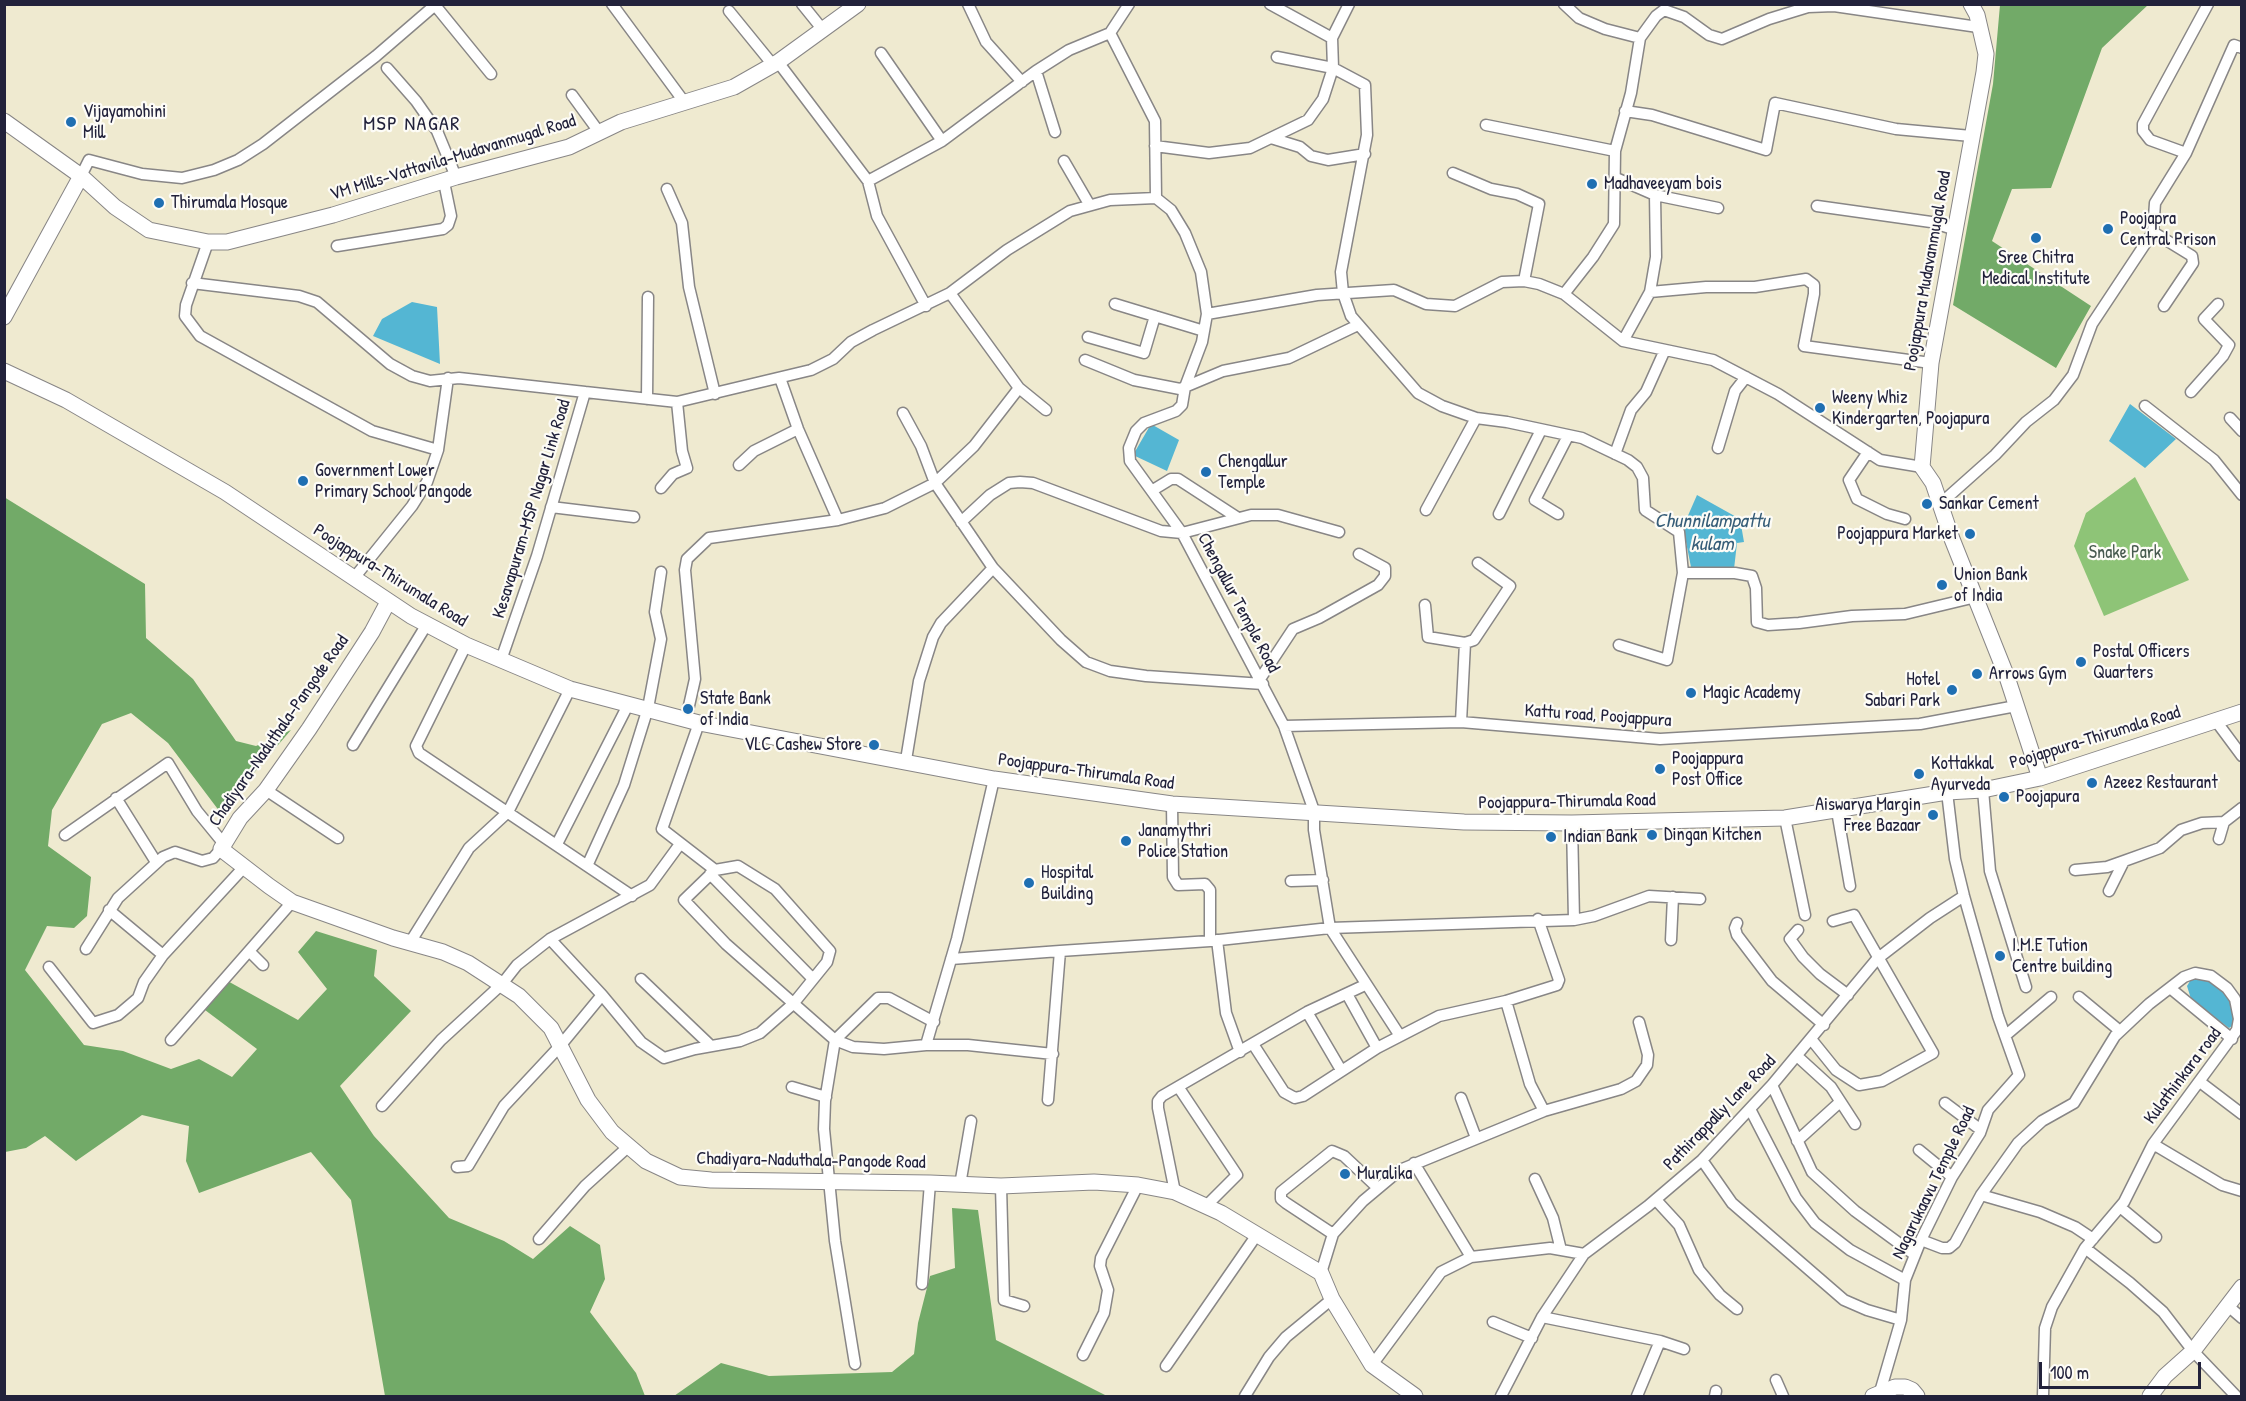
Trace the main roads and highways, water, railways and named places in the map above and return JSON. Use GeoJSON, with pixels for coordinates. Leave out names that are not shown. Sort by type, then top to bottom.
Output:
{"type":"FeatureCollection","features":[{"type":"Feature","properties":{"kind":"water"},"geometry":{"type":"Polygon","coordinates":[[[412,302],[437,307],[440,364],[373,336],[382,319],[412,302]]]}},
{"type":"Feature","properties":{"kind":"water"},"geometry":{"type":"Polygon","coordinates":[[[2130,404],[2176,439],[2145,468],[2109,441],[2130,404]]]}},
{"type":"Feature","properties":{"kind":"water"},"geometry":{"type":"Polygon","coordinates":[[[1151,424],[1179,440],[1167,471],[1133,455],[1151,424]]]}},
{"type":"Feature","properties":{"kind":"water","name":"Chunnilampattu kulam"},"geometry":{"type":"Polygon","coordinates":[[[1697,495],[1740,519],[1744,542],[1737,543],[1734,569],[1691,567],[1683,527],[1697,495]]]}},
{"type":"Feature","properties":{"kind":"water"},"geometry":{"type":"Polygon","coordinates":[[[2202,974],[2230,992],[2238,1022],[2229,1028],[2191,999],[2187,986],[2190,981],[2202,974]]]}},
{"type":"Feature","properties":{"kind":"place","name":"Vijayamohini Mill"},"geometry":{"type":"Point","coordinates":[71,122]}},
{"type":"Feature","properties":{"kind":"place","name":"Madhaveeyam bois"},"geometry":{"type":"Point","coordinates":[1592,184]}},
{"type":"Feature","properties":{"kind":"place","name":"Thirumala Mosque"},"geometry":{"type":"Point","coordinates":[159,203]}},
{"type":"Feature","properties":{"kind":"place","name":"Poojapra Central Prison"},"geometry":{"type":"Point","coordinates":[2108,229]}},
{"type":"Feature","properties":{"kind":"place","name":"Sree Chitra Medical Institute"},"geometry":{"type":"Point","coordinates":[2036,238]}},
{"type":"Feature","properties":{"kind":"place","name":"Weeny Whiz Kindergarten, Poojapura"},"geometry":{"type":"Point","coordinates":[1820,408]}},
{"type":"Feature","properties":{"kind":"place","name":"Chengallur Temple"},"geometry":{"type":"Point","coordinates":[1206,472]}},
{"type":"Feature","properties":{"kind":"place","name":"Government Lower Primary School Pangode"},"geometry":{"type":"Point","coordinates":[303,481]}},
{"type":"Feature","properties":{"kind":"place","name":"Sankar Cement"},"geometry":{"type":"Point","coordinates":[1927,504]}},
{"type":"Feature","properties":{"kind":"place","name":"Poojappura Market"},"geometry":{"type":"Point","coordinates":[1970,534]}},
{"type":"Feature","properties":{"kind":"place","name":"Union Bank of India"},"geometry":{"type":"Point","coordinates":[1942,585]}},
{"type":"Feature","properties":{"kind":"place","name":"Postal Officers Quarters"},"geometry":{"type":"Point","coordinates":[2081,662]}},
{"type":"Feature","properties":{"kind":"place","name":"Arrows Gym"},"geometry":{"type":"Point","coordinates":[1977,674]}},
{"type":"Feature","properties":{"kind":"place","name":"Hotel Sabari Park"},"geometry":{"type":"Point","coordinates":[1952,690]}},
{"type":"Feature","properties":{"kind":"place","name":"Magic Academy"},"geometry":{"type":"Point","coordinates":[1691,693]}},
{"type":"Feature","properties":{"kind":"place","name":"State Bank of India"},"geometry":{"type":"Point","coordinates":[688,709]}},
{"type":"Feature","properties":{"kind":"place","name":"VLC Cashew Store"},"geometry":{"type":"Point","coordinates":[874,745]}},
{"type":"Feature","properties":{"kind":"place","name":"Poojappura Post Office"},"geometry":{"type":"Point","coordinates":[1660,769]}},
{"type":"Feature","properties":{"kind":"place","name":"Kottakkal Ayurveda"},"geometry":{"type":"Point","coordinates":[1919,774]}},
{"type":"Feature","properties":{"kind":"place","name":"Azeez Restaurant"},"geometry":{"type":"Point","coordinates":[2092,783]}},
{"type":"Feature","properties":{"kind":"place","name":"Poojapura"},"geometry":{"type":"Point","coordinates":[2004,797]}},
{"type":"Feature","properties":{"kind":"place","name":"Aiswarya Margin Free Bazaar"},"geometry":{"type":"Point","coordinates":[1933,815]}},
{"type":"Feature","properties":{"kind":"place","name":"Dingan Kitchen"},"geometry":{"type":"Point","coordinates":[1652,835]}},
{"type":"Feature","properties":{"kind":"place","name":"Indian Bank"},"geometry":{"type":"Point","coordinates":[1551,837]}},
{"type":"Feature","properties":{"kind":"place","name":"Janamythri Police Station"},"geometry":{"type":"Point","coordinates":[1126,841]}},
{"type":"Feature","properties":{"kind":"place","name":"Hospital Building"},"geometry":{"type":"Point","coordinates":[1029,883]}},
{"type":"Feature","properties":{"kind":"place","name":"I.M.E Tution Centre building"},"geometry":{"type":"Point","coordinates":[2000,956]}},
{"type":"Feature","properties":{"kind":"place","name":"Muralika"},"geometry":{"type":"Point","coordinates":[1345,1174]}},
{"type":"Feature","properties":{"kind":"district","name":"MSP NAGAR"},"geometry":{"type":"Point","coordinates":[412,125]}},
{"type":"Feature","properties":{"kind":"park label","name":"Snake Park"},"geometry":{"type":"Point","coordinates":[2125,553]}}]}
